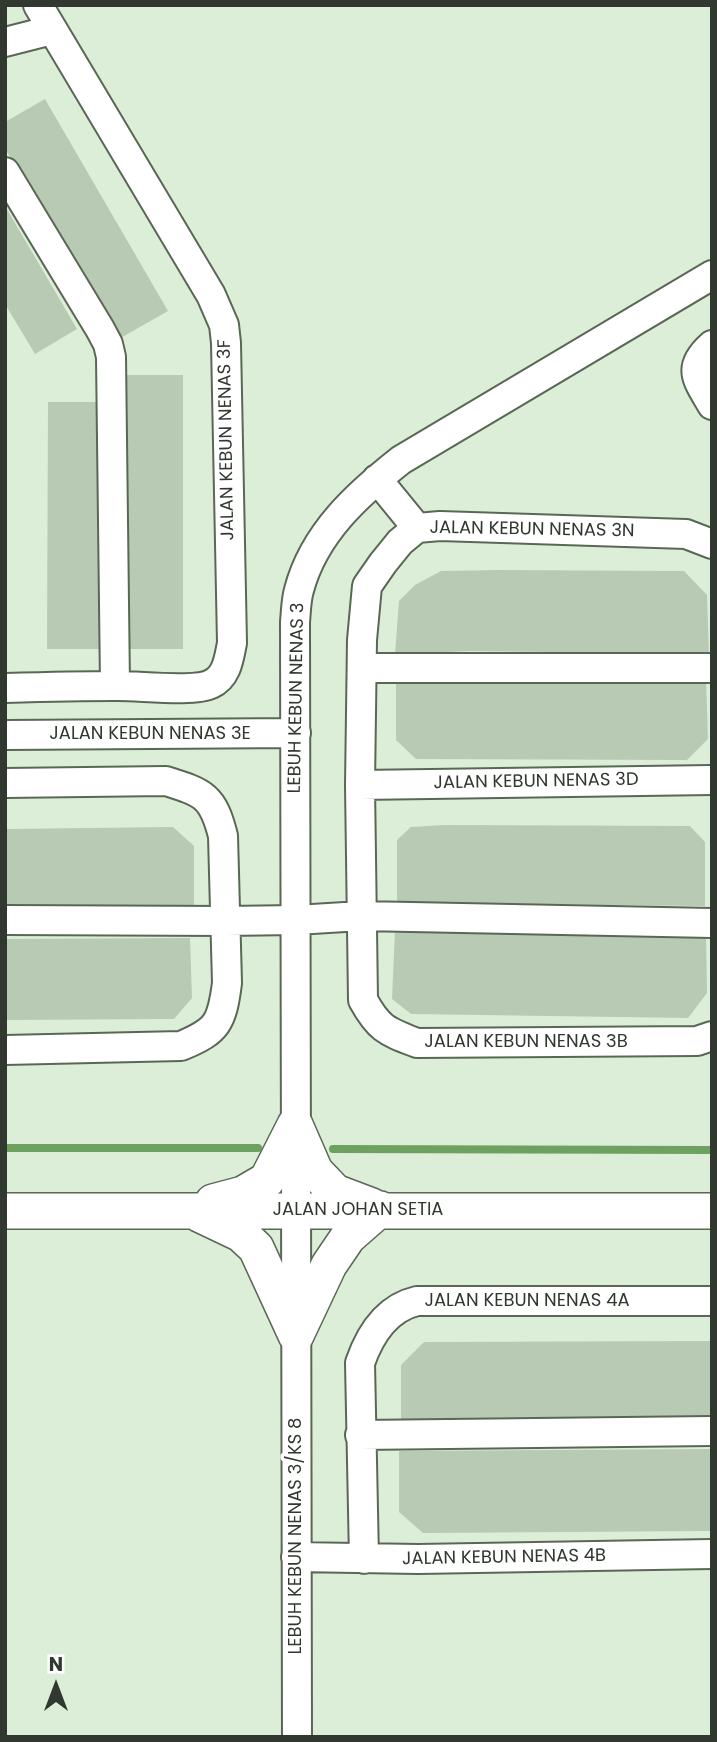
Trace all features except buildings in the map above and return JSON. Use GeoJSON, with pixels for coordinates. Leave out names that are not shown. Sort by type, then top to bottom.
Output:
{"type":"FeatureCollection","features":[{"type":"Feature","properties":{"kind":"main road"},"geometry":{"type":"LineString","coordinates":[[190,1209],[243,1194],[267,1180],[295,1125]]}},
{"type":"Feature","properties":{"kind":"main road"},"geometry":{"type":"LineString","coordinates":[[295,1125],[315,1171],[335,1192],[380,1209],[348,1237],[329,1265],[296,1335]]}},
{"type":"Feature","properties":{"kind":"main road"},"geometry":{"type":"LineString","coordinates":[[190,1209],[241,1234],[256,1248],[296,1335]]}},
{"type":"Feature","properties":{"kind":"main road","name":"JALAN JOHAN SETIA"},"geometry":{"type":"LineString","coordinates":[[5,1210],[712,1211]]}},
{"type":"Feature","properties":{"kind":"street"},"geometry":{"type":"LineString","coordinates":[[5,42],[45,17]]}},
{"type":"Feature","properties":{"kind":"street","name":"JALAN KEBUN NENAS 3F"},"geometry":{"type":"LineString","coordinates":[[5,688],[115,685],[186,688],[210,685],[222,675],[232,643],[224,325],[211,295],[45,17]]}},
{"type":"Feature","properties":{"kind":"street"},"geometry":{"type":"LineString","coordinates":[[5,172],[100,329],[111,357],[115,685]]}},
{"type":"Feature","properties":{"kind":"street","name":"LEBUH KEBUN NENAS 3"},"geometry":{"type":"LineString","coordinates":[[296,1335],[295,622],[299,590],[310,562],[334,521],[361,492],[401,460],[712,275]]}},
{"type":"Feature","properties":{"kind":"street"},"geometry":{"type":"LineString","coordinates":[[712,345],[699,356],[695,368],[699,383],[712,405]]}},
{"type":"Feature","properties":{"kind":"street"},"geometry":{"type":"LineString","coordinates":[[377,479],[417,528]]}},
{"type":"Feature","properties":{"kind":"street","name":"JALAN KEBUN NENAS 3N"},"geometry":{"type":"LineString","coordinates":[[360,785],[362,668],[368,586],[400,542],[417,528],[464,526],[686,534],[712,544]]}},
{"type":"Feature","properties":{"kind":"street"},"geometry":{"type":"LineString","coordinates":[[362,668],[712,668]]}},
{"type":"Feature","properties":{"kind":"street","name":"JALAN KEBUN NENAS 3E"},"geometry":{"type":"LineString","coordinates":[[5,735],[296,733]]}},
{"type":"Feature","properties":{"kind":"street","name":"JALAN KEBUN NENAS 3D"},"geometry":{"type":"LineString","coordinates":[[360,785],[712,780]]}},
{"type":"Feature","properties":{"kind":"street"},"geometry":{"type":"LineString","coordinates":[[5,783],[166,781],[206,797],[217,813],[223,836],[227,983],[224,1007],[218,1022],[204,1037],[181,1046],[5,1050]]}},
{"type":"Feature","properties":{"kind":"street","name":"JALAN KEBUN NENAS 3B"},"geometry":{"type":"LineString","coordinates":[[360,785],[363,1000],[376,1023],[392,1034],[416,1043],[697,1041],[712,1036]]}},
{"type":"Feature","properties":{"kind":"street"},"geometry":{"type":"LineString","coordinates":[[5,920],[226,921],[361,916],[712,923]]}},
{"type":"Feature","properties":{"kind":"street","name":"JALAN KEBUN NENAS 4A"},"geometry":{"type":"LineString","coordinates":[[364,1559],[360,1363],[376,1329],[390,1314],[404,1304],[417,1301],[712,1301]]}},
{"type":"Feature","properties":{"kind":"street","name":"LEBUH KEBUN NENAS 3/KS 8"},"geometry":{"type":"LineString","coordinates":[[296,1335],[297,1737]]}},
{"type":"Feature","properties":{"kind":"street"},"geometry":{"type":"LineString","coordinates":[[360,1435],[712,1432]]}},
{"type":"Feature","properties":{"kind":"street","name":"JALAN KEBUN NENAS 4B"},"geometry":{"type":"LineString","coordinates":[[296,1557],[364,1559],[712,1555]]}},
{"type":"Feature","properties":{"kind":"waterway"},"geometry":{"type":"LineString","coordinates":[[5,1148],[258,1148]]}},
{"type":"Feature","properties":{"kind":"waterway"},"geometry":{"type":"LineString","coordinates":[[333,1149],[712,1150]]}}]}
